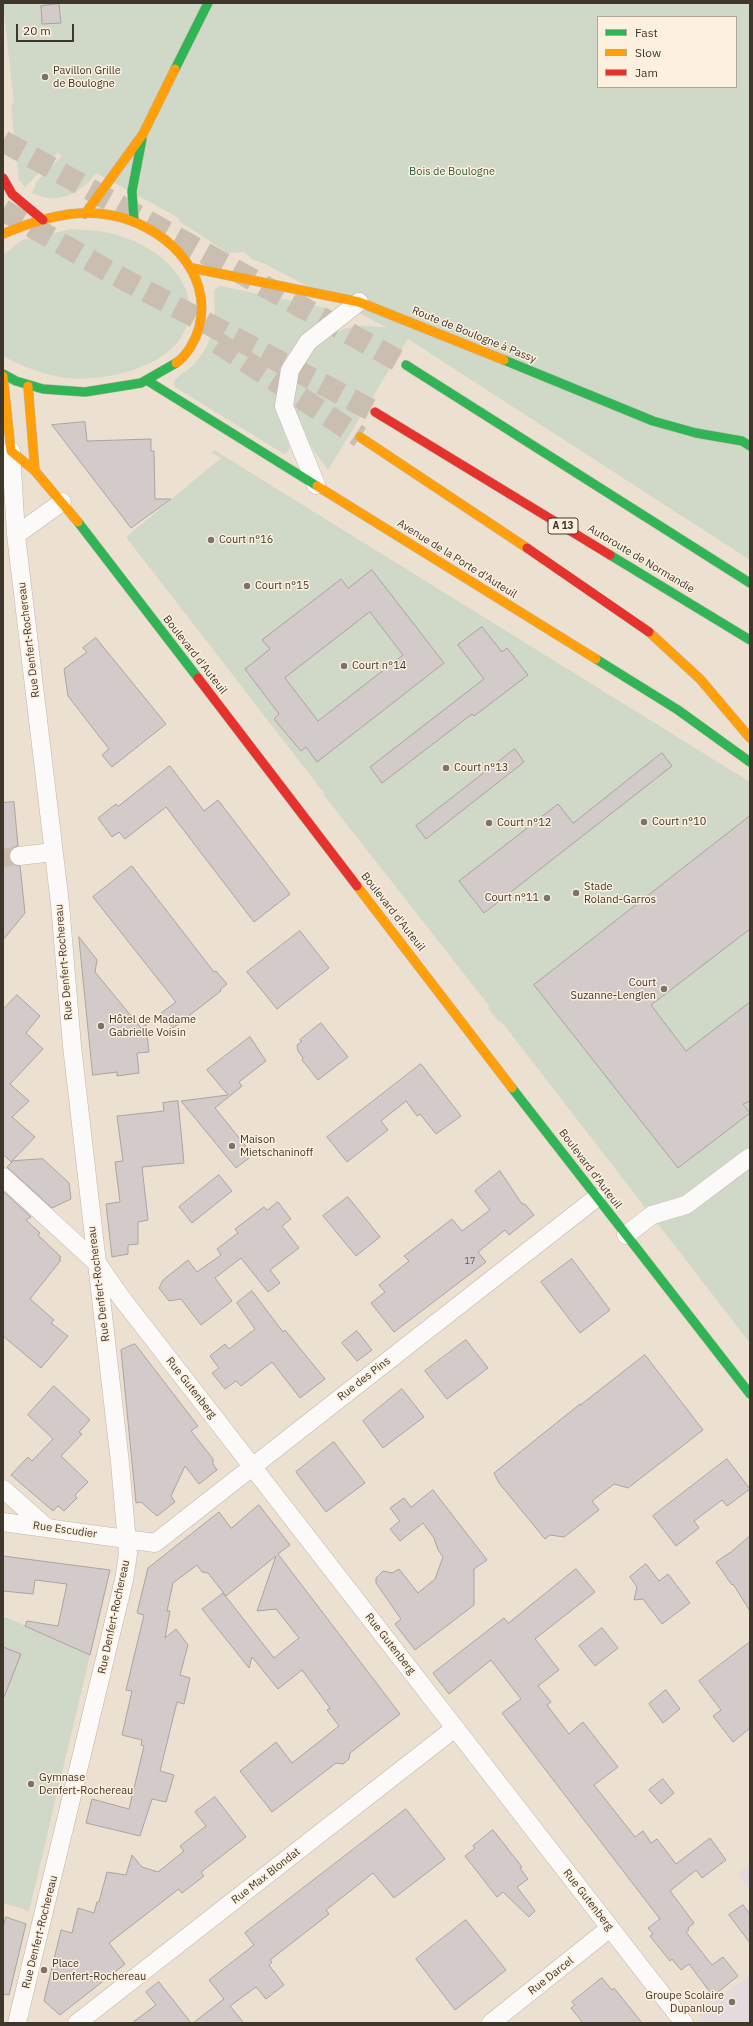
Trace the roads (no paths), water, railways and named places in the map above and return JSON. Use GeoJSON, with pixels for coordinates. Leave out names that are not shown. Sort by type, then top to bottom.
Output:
{"type":"FeatureCollection","features":[{"type":"Feature","properties":{"kind":"main road"},"geometry":{"type":"LineString","coordinates":[[85,214],[143,134],[208,3]]}},
{"type":"Feature","properties":{"kind":"main road"},"geometry":{"type":"LineString","coordinates":[[134,221],[132,191],[143,134]]}},
{"type":"Feature","properties":{"kind":"main road"},"geometry":{"type":"LineString","coordinates":[[3,178],[12,194],[42,220]]}},
{"type":"Feature","properties":{"kind":"main road"},"geometry":{"type":"LineString","coordinates":[[3,234],[16,228],[42,220],[85,214],[111,215],[134,221],[152,230],[173,245],[192,268],[198,278],[203,298],[203,318],[199,332],[192,346],[181,359],[162,373],[148,380],[118,388],[75,393],[48,391],[28,386],[3,375]]}},
{"type":"Feature","properties":{"kind":"main road","name":"Route de Boulogne à Passy"},"geometry":{"type":"LineString","coordinates":[[192,268],[359,302],[440,333],[653,421],[696,433],[746,444]]}},
{"type":"Feature","properties":{"kind":"main road"},"geometry":{"type":"LineString","coordinates":[[406,365],[750,583]]}},
{"type":"Feature","properties":{"kind":"main road","name":"Rue Denfert-Rochereau"},"geometry":{"type":"LineString","coordinates":[[3,375],[11,451]]}},
{"type":"Feature","properties":{"kind":"main road","name":"Avenue de la Porte d'Auteuil"},"geometry":{"type":"LineString","coordinates":[[148,380],[678,710],[750,762]]}},
{"type":"Feature","properties":{"kind":"main road"},"geometry":{"type":"LineString","coordinates":[[28,386],[35,471]]}},
{"type":"Feature","properties":{"kind":"main road","name":"Autoroute de Normandie"},"geometry":{"type":"LineString","coordinates":[[375,412],[750,640]]}},
{"type":"Feature","properties":{"kind":"main road"},"geometry":{"type":"LineString","coordinates":[[360,437],[643,626],[700,679],[750,738]]}},
{"type":"Feature","properties":{"kind":"main road","name":"Boulevard d'Auteuil"},"geometry":{"type":"LineString","coordinates":[[11,451],[35,471],[62,502],[514,1088],[596,1198],[750,1394]]}},
{"type":"Feature","properties":{"kind":"street"},"geometry":{"type":"LineString","coordinates":[[316,485],[284,406],[290,370],[308,342],[359,302]]}},
{"type":"Feature","properties":{"kind":"street","name":"Rue Denfert-Rochereau"},"geometry":{"type":"LineString","coordinates":[[11,451],[16,535],[60,904],[72,1046],[128,1554],[124,1580],[17,2023]]}},
{"type":"Feature","properties":{"kind":"street"},"geometry":{"type":"LineString","coordinates":[[16,535],[62,502]]}},
{"type":"Feature","properties":{"kind":"street"},"geometry":{"type":"LineString","coordinates":[[19,856],[53,852]]}},
{"type":"Feature","properties":{"kind":"street"},"geometry":{"type":"LineString","coordinates":[[626,1235],[652,1215],[686,1205],[750,1157]]}},
{"type":"Feature","properties":{"kind":"street","name":"Rue Gutenberg"},"geometry":{"type":"LineString","coordinates":[[3,1177],[97,1263],[120,1296],[684,2023]]}},
{"type":"Feature","properties":{"kind":"street","name":"Rue des Pins"},"geometry":{"type":"LineString","coordinates":[[126,1539],[155,1544],[596,1198]]}},
{"type":"Feature","properties":{"kind":"street"},"geometry":{"type":"LineString","coordinates":[[3,1489],[46,1527]]}},
{"type":"Feature","properties":{"kind":"street","name":"Rue Escudier"},"geometry":{"type":"LineString","coordinates":[[3,1522],[126,1539]]}},
{"type":"Feature","properties":{"kind":"street","name":"Rue Max Blondat"},"geometry":{"type":"LineString","coordinates":[[77,2023],[455,1728]]}},
{"type":"Feature","properties":{"kind":"street","name":"Rue Darcel"},"geometry":{"type":"LineString","coordinates":[[491,2023],[610,1928]]}},
{"type":"Feature","properties":{"kind":"tunnel"},"geometry":{"type":"LineString","coordinates":[[3,141],[406,365]]}},
{"type":"Feature","properties":{"kind":"tunnel"},"geometry":{"type":"LineString","coordinates":[[3,210],[110,272],[375,412]]}},
{"type":"Feature","properties":{"kind":"tunnel"},"geometry":{"type":"LineString","coordinates":[[218,343],[360,437]]}},
{"type":"Feature","properties":{"kind":"tunnel"},"geometry":{"type":"LineString","coordinates":[[3,858],[19,856]]}},
{"type":"Feature","properties":{"kind":"place","name":"Pavillon Grille de Boulogne"},"geometry":{"type":"Point","coordinates":[45,77]}},
{"type":"Feature","properties":{"kind":"place","name":"Court n°16"},"geometry":{"type":"Point","coordinates":[211,540]}},
{"type":"Feature","properties":{"kind":"place","name":"Court n°15"},"geometry":{"type":"Point","coordinates":[247,586]}},
{"type":"Feature","properties":{"kind":"place","name":"Court n°14"},"geometry":{"type":"Point","coordinates":[344,666]}},
{"type":"Feature","properties":{"kind":"place","name":"Court n°13"},"geometry":{"type":"Point","coordinates":[446,768]}},
{"type":"Feature","properties":{"kind":"place","name":"Court n°10"},"geometry":{"type":"Point","coordinates":[644,822]}},
{"type":"Feature","properties":{"kind":"place","name":"Court n°12"},"geometry":{"type":"Point","coordinates":[489,823]}},
{"type":"Feature","properties":{"kind":"place","name":"Stade Roland-Garros"},"geometry":{"type":"Point","coordinates":[576,893]}},
{"type":"Feature","properties":{"kind":"place","name":"Court n°11"},"geometry":{"type":"Point","coordinates":[547,898]}},
{"type":"Feature","properties":{"kind":"place","name":"Court Suzanne-Lenglen"},"geometry":{"type":"Point","coordinates":[664,989]}},
{"type":"Feature","properties":{"kind":"place","name":"Hôtel de Madame Gabrielle Voisin"},"geometry":{"type":"Point","coordinates":[101,1026]}},
{"type":"Feature","properties":{"kind":"place","name":"Maison Mietschaninoff"},"geometry":{"type":"Point","coordinates":[232,1146]}},
{"type":"Feature","properties":{"kind":"place","name":"Gymnase Denfert-Rochereau"},"geometry":{"type":"Point","coordinates":[31,1784]}},
{"type":"Feature","properties":{"kind":"place","name":"Place Denfert-Rochereau"},"geometry":{"type":"Point","coordinates":[44,1970]}},
{"type":"Feature","properties":{"kind":"place","name":"Groupe Scolaire Dupanloup"},"geometry":{"type":"Point","coordinates":[732,2002]}},
{"type":"Feature","properties":{"kind":"park label","name":"Bois de Boulogne"},"geometry":{"type":"Point","coordinates":[452,172]}}]}
